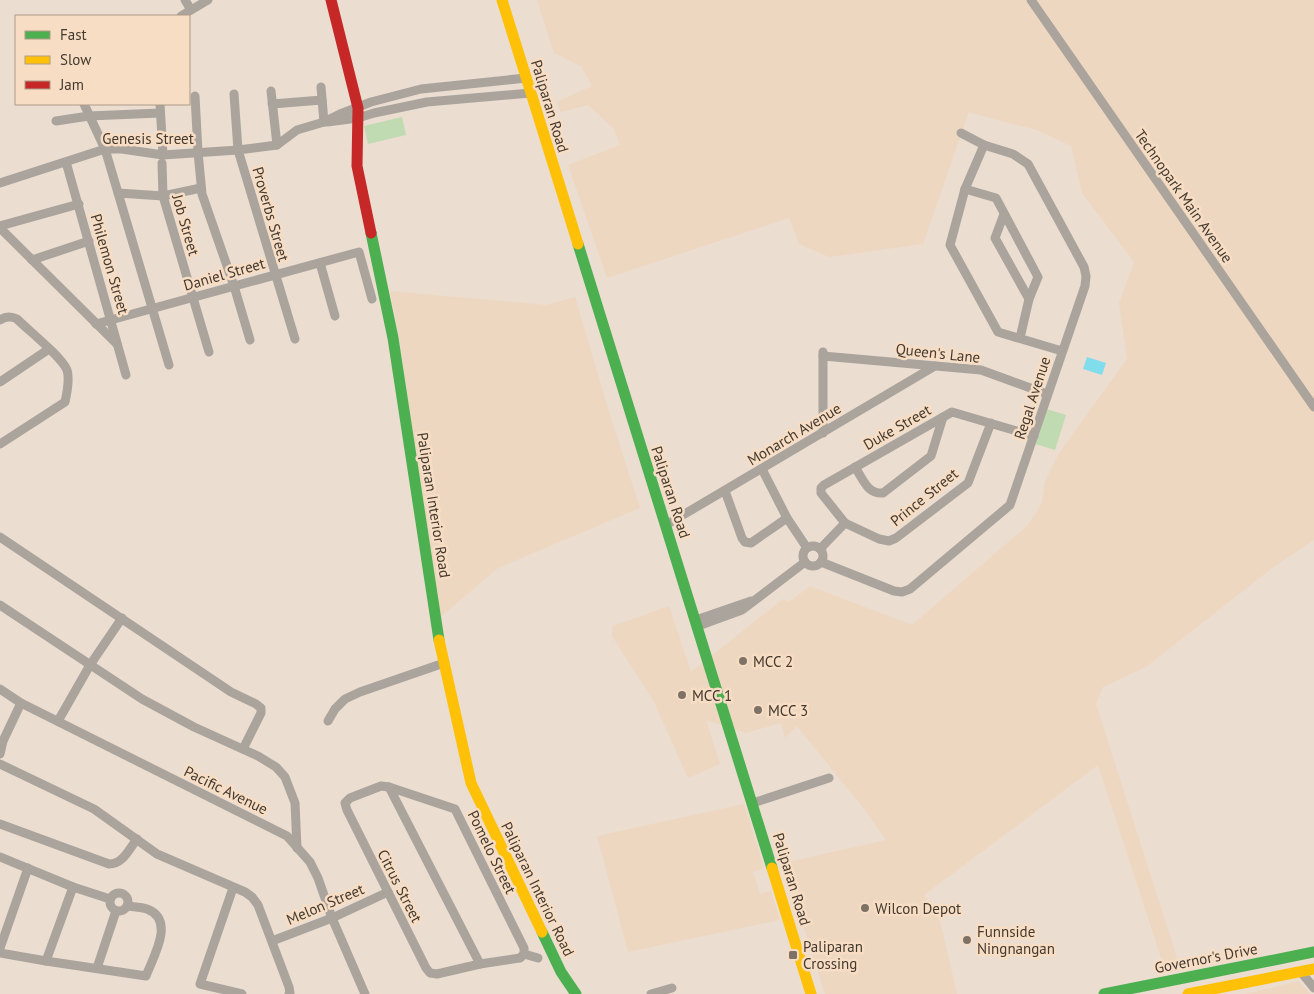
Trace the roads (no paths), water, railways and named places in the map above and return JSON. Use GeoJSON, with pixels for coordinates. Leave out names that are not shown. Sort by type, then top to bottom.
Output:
{"type":"FeatureCollection","features":[{"type":"Feature","properties":{"kind":"main road","name":"Paliparan Interior Road"},"geometry":{"type":"LineString","coordinates":[[331,0],[358,113],[357,166],[393,338],[444,663],[471,783],[562,972],[576,994]]}},
{"type":"Feature","properties":{"kind":"main road","name":"Paliparan Road"},"geometry":{"type":"LineString","coordinates":[[502,0],[811,994]]}},
{"type":"Feature","properties":{"kind":"main road","name":"Governor's Drive"},"geometry":{"type":"LineString","coordinates":[[1104,994],[1314,952]]}},
{"type":"Feature","properties":{"kind":"main road"},"geometry":{"type":"LineString","coordinates":[[1188,994],[1314,969]]}},
{"type":"Feature","properties":{"kind":"street"},"geometry":{"type":"LineString","coordinates":[[185,0],[191,10]]}},
{"type":"Feature","properties":{"kind":"street"},"geometry":{"type":"LineString","coordinates":[[183,15],[208,0]]}},
{"type":"Feature","properties":{"kind":"street","name":"Technopark Main Avenue"},"geometry":{"type":"LineString","coordinates":[[1032,0],[1314,407]]}},
{"type":"Feature","properties":{"kind":"street"},"geometry":{"type":"LineString","coordinates":[[358,113],[371,102],[421,89],[526,78]]}},
{"type":"Feature","properties":{"kind":"street"},"geometry":{"type":"LineString","coordinates":[[465,84],[466,99]]}},
{"type":"Feature","properties":{"kind":"street"},"geometry":{"type":"LineString","coordinates":[[321,87],[324,122]]}},
{"type":"Feature","properties":{"kind":"street"},"geometry":{"type":"LineString","coordinates":[[271,91],[277,145]]}},
{"type":"Feature","properties":{"kind":"street"},"geometry":{"type":"LineString","coordinates":[[277,145],[296,130],[324,122],[340,114],[374,113],[427,102],[531,92]]}},
{"type":"Feature","properties":{"kind":"street","name":"Proverbs Street"},"geometry":{"type":"LineString","coordinates":[[234,94],[238,150],[295,339]]}},
{"type":"Feature","properties":{"kind":"street"},"geometry":{"type":"LineString","coordinates":[[195,96],[201,188],[250,340]]}},
{"type":"Feature","properties":{"kind":"street"},"geometry":{"type":"LineString","coordinates":[[272,104],[322,100]]}},
{"type":"Feature","properties":{"kind":"street"},"geometry":{"type":"LineString","coordinates":[[84,105],[105,149],[169,365]]}},
{"type":"Feature","properties":{"kind":"street"},"geometry":{"type":"LineString","coordinates":[[56,121],[160,108]]}},
{"type":"Feature","properties":{"kind":"street","name":"Job Street"},"geometry":{"type":"LineString","coordinates":[[160,108],[163,196],[209,352]]}},
{"type":"Feature","properties":{"kind":"street","name":"Regal Avenue"},"geometry":{"type":"LineString","coordinates":[[821,562],[894,591],[902,592],[910,589],[1010,505],[1084,286],[1086,276],[1084,267],[1028,164],[1013,154],[984,145],[961,133]]}},
{"type":"Feature","properties":{"kind":"street","name":"Genesis Street"},"geometry":{"type":"LineString","coordinates":[[0,183],[105,149],[122,149],[162,159],[198,152],[238,150],[277,145]]}},
{"type":"Feature","properties":{"kind":"street"},"geometry":{"type":"LineString","coordinates":[[984,145],[965,189],[950,246],[998,332],[1062,351]]}},
{"type":"Feature","properties":{"kind":"street","name":"Philemon Street"},"geometry":{"type":"LineString","coordinates":[[66,162],[126,375]]}},
{"type":"Feature","properties":{"kind":"street"},"geometry":{"type":"LineString","coordinates":[[118,193],[163,196],[201,188]]}},
{"type":"Feature","properties":{"kind":"street"},"geometry":{"type":"LineString","coordinates":[[965,189],[996,198],[1038,277],[1029,299],[1020,338]]}},
{"type":"Feature","properties":{"kind":"street"},"geometry":{"type":"LineString","coordinates":[[79,204],[0,227],[118,345]]}},
{"type":"Feature","properties":{"kind":"street"},"geometry":{"type":"LineString","coordinates":[[1004,214],[995,238],[1029,299]]}},
{"type":"Feature","properties":{"kind":"street"},"geometry":{"type":"LineString","coordinates":[[32,260],[89,241]]}},
{"type":"Feature","properties":{"kind":"street","name":"Daniel Street"},"geometry":{"type":"LineString","coordinates":[[96,324],[359,252],[372,299]]}},
{"type":"Feature","properties":{"kind":"street"},"geometry":{"type":"LineString","coordinates":[[320,263],[335,316]]}},
{"type":"Feature","properties":{"kind":"street"},"geometry":{"type":"LineString","coordinates":[[0,320],[11,316],[17,319],[62,361],[68,372],[65,402],[0,444]]}},
{"type":"Feature","properties":{"kind":"street"},"geometry":{"type":"LineString","coordinates":[[0,382],[49,349]]}},
{"type":"Feature","properties":{"kind":"street","name":"Queen's Lane"},"geometry":{"type":"LineString","coordinates":[[824,433],[823,354],[981,370],[1047,394]]}},
{"type":"Feature","properties":{"kind":"street","name":"Monarch Avenue"},"geometry":{"type":"LineString","coordinates":[[666,525],[725,492],[935,366]]}},
{"type":"Feature","properties":{"kind":"street","name":"Duke Street"},"geometry":{"type":"LineString","coordinates":[[845,523],[820,493],[820,488],[855,466],[952,412],[1034,436]]}},
{"type":"Feature","properties":{"kind":"street"},"geometry":{"type":"LineString","coordinates":[[855,466],[870,491],[883,493],[931,456],[942,417]]}},
{"type":"Feature","properties":{"kind":"street","name":"Prince Street"},"geometry":{"type":"LineString","coordinates":[[845,523],[879,539],[889,540],[896,538],[968,483],[991,423]]}},
{"type":"Feature","properties":{"kind":"street"},"geometry":{"type":"LineString","coordinates":[[762,469],[787,518],[807,548]]}},
{"type":"Feature","properties":{"kind":"street"},"geometry":{"type":"LineString","coordinates":[[725,492],[745,542],[751,543],[787,518]]}},
{"type":"Feature","properties":{"kind":"street"},"geometry":{"type":"LineString","coordinates":[[820,549],[845,523]]}},
{"type":"Feature","properties":{"kind":"street"},"geometry":{"type":"LineString","coordinates":[[0,536],[231,692],[261,708],[261,713],[243,749]]}},
{"type":"Feature","properties":{"kind":"street"},"geometry":{"type":"LineString","coordinates":[[815,546],[820,549],[823,555],[821,562],[811,566],[805,562],[803,553],[807,548],[815,546]]}},
{"type":"Feature","properties":{"kind":"street"},"geometry":{"type":"LineString","coordinates":[[697,623],[742,610],[805,562]]}},
{"type":"Feature","properties":{"kind":"street"},"geometry":{"type":"LineString","coordinates":[[0,605],[142,698],[276,767],[285,777],[295,803],[297,849]]}},
{"type":"Feature","properties":{"kind":"street"},"geometry":{"type":"LineString","coordinates":[[58,721],[90,665],[122,618]]}},
{"type":"Feature","properties":{"kind":"street"},"geometry":{"type":"LineString","coordinates":[[328,721],[345,699],[444,663]]}},
{"type":"Feature","properties":{"kind":"street","name":"Pacific Avenue"},"geometry":{"type":"LineString","coordinates":[[0,689],[21,703],[287,836],[310,862],[318,878],[332,918],[363,993]]}},
{"type":"Feature","properties":{"kind":"street"},"geometry":{"type":"LineString","coordinates":[[0,754],[3,741],[21,703]]}},
{"type":"Feature","properties":{"kind":"street"},"geometry":{"type":"LineString","coordinates":[[0,764],[94,809],[157,854],[252,897],[258,905],[272,941],[289,987],[289,994]]}},
{"type":"Feature","properties":{"kind":"street"},"geometry":{"type":"LineString","coordinates":[[753,803],[829,778]]}},
{"type":"Feature","properties":{"kind":"street","name":"Citrus Street"},"geometry":{"type":"LineString","coordinates":[[389,787],[380,786],[350,798],[345,803],[346,810],[426,968],[430,973],[437,974],[480,964]]}},
{"type":"Feature","properties":{"kind":"street"},"geometry":{"type":"LineString","coordinates":[[389,787],[480,964],[522,956],[538,958]]}},
{"type":"Feature","properties":{"kind":"street","name":"Pomelo Street"},"geometry":{"type":"LineString","coordinates":[[389,787],[455,809],[524,948],[522,956]]}},
{"type":"Feature","properties":{"kind":"street"},"geometry":{"type":"LineString","coordinates":[[0,824],[109,864],[115,864],[120,861],[137,839]]}},
{"type":"Feature","properties":{"kind":"street"},"geometry":{"type":"LineString","coordinates":[[0,857],[73,887],[110,899]]}},
{"type":"Feature","properties":{"kind":"street"},"geometry":{"type":"LineString","coordinates":[[0,948],[28,868]]}},
{"type":"Feature","properties":{"kind":"street"},"geometry":{"type":"LineString","coordinates":[[46,961],[73,887]]}},
{"type":"Feature","properties":{"kind":"street"},"geometry":{"type":"LineString","coordinates":[[233,888],[200,984],[242,994]]}},
{"type":"Feature","properties":{"kind":"street","name":"Melon Street"},"geometry":{"type":"LineString","coordinates":[[272,941],[332,918],[388,892]]}},
{"type":"Feature","properties":{"kind":"street"},"geometry":{"type":"LineString","coordinates":[[0,953],[146,976],[162,933],[161,923],[156,915],[148,909],[127,906],[122,910],[116,911],[110,906],[110,899],[115,894],[122,894],[127,898],[127,906]]}},
{"type":"Feature","properties":{"kind":"street"},"geometry":{"type":"LineString","coordinates":[[97,968],[116,911]]}},
{"type":"Feature","properties":{"kind":"street"},"geometry":{"type":"LineString","coordinates":[[1301,972],[1314,988]]}},
{"type":"Feature","properties":{"kind":"street"},"geometry":{"type":"LineString","coordinates":[[651,994],[672,988]]}},
{"type":"Feature","properties":{"kind":"water"},"geometry":{"type":"Polygon","coordinates":[[[1087,357],[1106,363],[1102,375],[1083,369],[1087,357]]]}},
{"type":"Feature","properties":{"kind":"place","name":"MCC 2"},"geometry":{"type":"Point","coordinates":[743,661]}},
{"type":"Feature","properties":{"kind":"place","name":"MCC 1"},"geometry":{"type":"Point","coordinates":[682,695]}},
{"type":"Feature","properties":{"kind":"place","name":"MCC 3"},"geometry":{"type":"Point","coordinates":[758,710]}},
{"type":"Feature","properties":{"kind":"place","name":"Wilcon Depot"},"geometry":{"type":"Point","coordinates":[865,908]}},
{"type":"Feature","properties":{"kind":"place","name":"Funnside Ningnangan"},"geometry":{"type":"Point","coordinates":[967,940]}},
{"type":"Feature","properties":{"kind":"place","name":"Paliparan Crossing"},"geometry":{"type":"Point","coordinates":[793,955]}}]}
